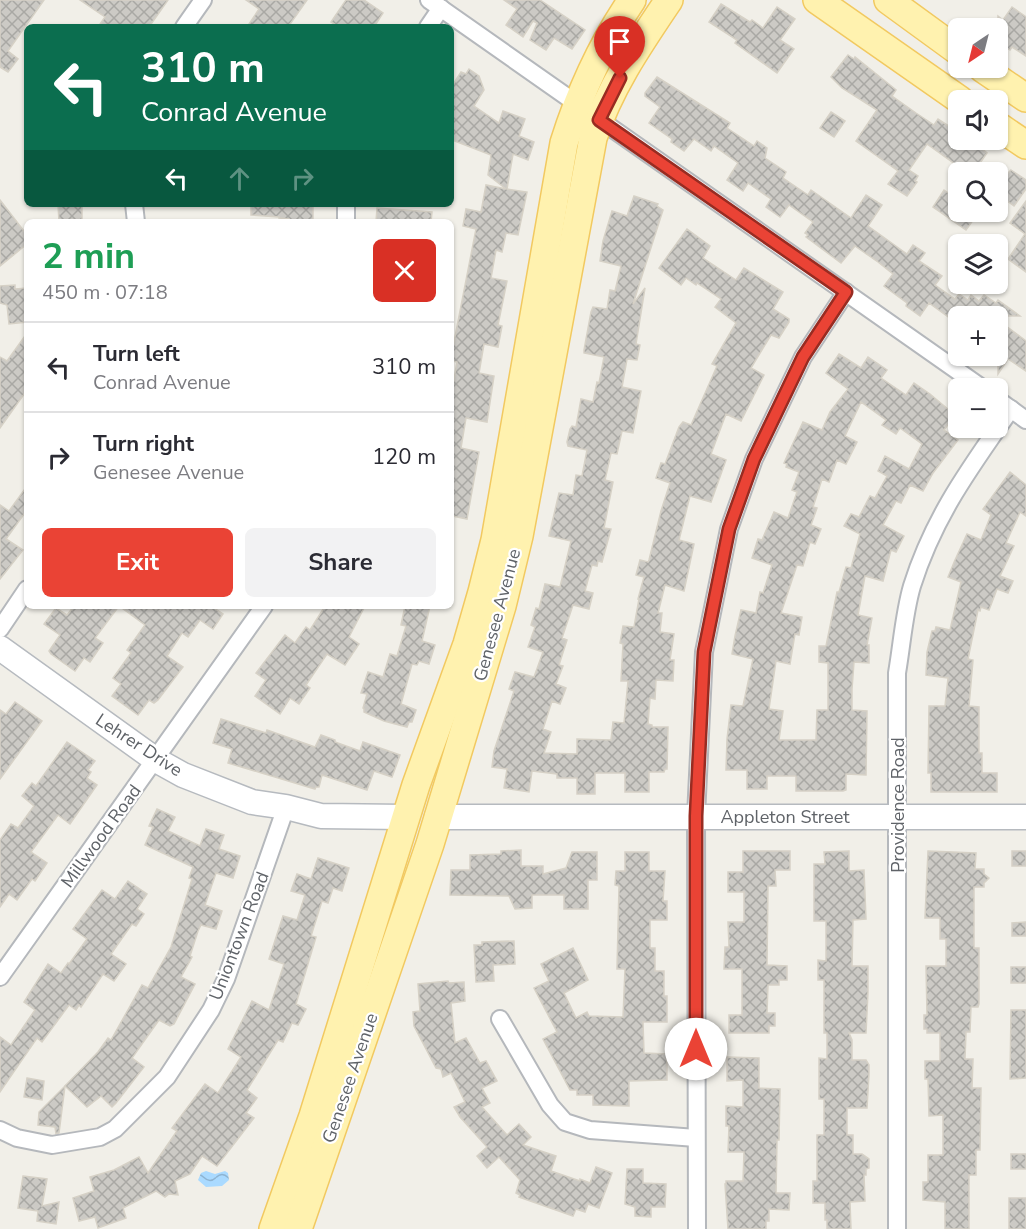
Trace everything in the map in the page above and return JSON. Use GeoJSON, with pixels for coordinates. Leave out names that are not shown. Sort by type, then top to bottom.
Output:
{"type":"FeatureCollection","features":[{"type":"Feature","properties":{"kind":"main road","name":"Genesee Avenue"},"geometry":{"type":"LineString","coordinates":[[273,1229],[313,1116],[405,817],[467,644],[482,592],[495,540],[564,143],[588,77],[632,0]]}},
{"type":"Feature","properties":{"kind":"main road","name":"Genesee Avenue"},"geometry":{"type":"LineString","coordinates":[[298,1229],[437,817],[502,606],[519,536],[592,138],[639,44],[669,0]]}},
{"type":"Feature","properties":{"kind":"main road"},"geometry":{"type":"LineString","coordinates":[[817,0],[948,92]]}},
{"type":"Feature","properties":{"kind":"main road"},"geometry":{"type":"LineString","coordinates":[[888,0],[948,44]]}},
{"type":"Feature","properties":{"kind":"main road"},"geometry":{"type":"LineString","coordinates":[[997,78],[1026,98]]}},
{"type":"Feature","properties":{"kind":"main road"},"geometry":{"type":"LineString","coordinates":[[1008,133],[1026,145]]}},
{"type":"Feature","properties":{"kind":"street"},"geometry":{"type":"LineString","coordinates":[[186,24],[203,0]]}},
{"type":"Feature","properties":{"kind":"street"},"geometry":{"type":"LineString","coordinates":[[429,24],[435,4],[968,378]]}},
{"type":"Feature","properties":{"kind":"street"},"geometry":{"type":"LineString","coordinates":[[697,1229],[696,816],[704,652],[729,529],[754,459],[803,357],[846,292]]}},
{"type":"Feature","properties":{"kind":"street"},"geometry":{"type":"LineString","coordinates":[[1008,407],[1026,420]]}},
{"type":"Feature","properties":{"kind":"street","name":"Providence Road"},"geometry":{"type":"LineString","coordinates":[[897,1229],[897,673],[912,588],[930,536],[984,438]]}},
{"type":"Feature","properties":{"kind":"street"},"geometry":{"type":"LineString","coordinates":[[0,628],[24,593]]}},
{"type":"Feature","properties":{"kind":"street","name":"Millwood Road"},"geometry":{"type":"LineString","coordinates":[[0,977],[262,609]]}},
{"type":"Feature","properties":{"kind":"street","name":"Lehrer Drive"},"geometry":{"type":"LineString","coordinates":[[0,648],[156,760],[183,776],[252,802],[286,807],[321,816],[437,817]]}},
{"type":"Feature","properties":{"kind":"street","name":"Uniontown Road"},"geometry":{"type":"LineString","coordinates":[[0,1130],[17,1138],[52,1145],[100,1137],[115,1129],[167,1077],[211,1010],[226,979],[286,807]]}},
{"type":"Feature","properties":{"kind":"street","name":"Appleton Street"},"geometry":{"type":"LineString","coordinates":[[437,817],[1026,817]]}},
{"type":"Feature","properties":{"kind":"street"},"geometry":{"type":"LineString","coordinates":[[500,1018],[550,1105],[565,1122],[590,1130],[696,1138]]}},
{"type":"Feature","properties":{"kind":"water"},"geometry":{"type":"Polygon","coordinates":[[[206,1171],[215,1174],[225,1171],[228,1173],[229,1180],[222,1186],[206,1187],[198,1180],[201,1173],[206,1171]]]}},
{"type":"Feature","properties":{"kind":"building"},"geometry":{"type":"Polygon","coordinates":[[[0,0],[44,0],[27,24],[24,24],[24,28],[8,51],[18,59],[8,72],[0,67],[0,0]]]}},
{"type":"Feature","properties":{"kind":"building"},"geometry":{"type":"Polygon","coordinates":[[[80,0],[168,0],[151,24],[100,24],[105,17],[80,0]]]}},
{"type":"Feature","properties":{"kind":"building"},"geometry":{"type":"Polygon","coordinates":[[[246,0],[307,0],[290,24],[249,24],[259,9],[246,0]]]}},
{"type":"Feature","properties":{"kind":"building"},"geometry":{"type":"Polygon","coordinates":[[[346,0],[364,0],[383,13],[376,24],[334,24],[331,22],[346,0]]]}},
{"type":"Feature","properties":{"kind":"building"},"geometry":{"type":"Polygon","coordinates":[[[504,0],[540,0],[585,30],[572,49],[554,38],[546,50],[530,40],[537,23],[533,21],[523,37],[506,25],[517,9],[504,0]]]}},
{"type":"Feature","properties":{"kind":"building"},"geometry":{"type":"Polygon","coordinates":[[[721,4],[763,28],[777,7],[795,19],[780,40],[794,49],[777,73],[735,43],[737,40],[709,22],[721,4]]]}},
{"type":"Feature","properties":{"kind":"building"},"geometry":{"type":"Polygon","coordinates":[[[1012,7],[1026,17],[1026,56],[1012,47],[1010,50],[1008,49],[1008,18],[1004,18],[1012,7]]]}},
{"type":"Feature","properties":{"kind":"building"},"geometry":{"type":"Polygon","coordinates":[[[848,55],[854,59],[855,57],[896,90],[892,96],[934,125],[938,119],[948,126],[948,150],[983,150],[987,153],[981,162],[952,162],[927,144],[909,170],[918,176],[915,181],[917,182],[907,196],[888,184],[898,171],[856,141],[877,110],[842,88],[831,77],[848,55]]]}},
{"type":"Feature","properties":{"kind":"building"},"geometry":{"type":"Polygon","coordinates":[[[469,69],[479,76],[484,90],[474,106],[499,123],[503,111],[525,119],[519,136],[534,142],[528,160],[513,154],[507,189],[527,192],[518,235],[506,233],[502,252],[496,250],[491,278],[507,281],[498,325],[502,326],[498,347],[484,344],[479,373],[494,376],[487,422],[466,418],[461,448],[479,452],[467,519],[454,516],[454,379],[457,362],[454,361],[454,342],[476,229],[463,226],[466,209],[481,212],[486,185],[506,189],[488,175],[491,155],[454,141],[454,83],[461,72],[466,74],[469,69]]]}},
{"type":"Feature","properties":{"kind":"building"},"geometry":{"type":"Polygon","coordinates":[[[657,77],[730,123],[727,128],[754,146],[757,141],[767,148],[765,158],[786,172],[783,178],[808,195],[811,190],[851,218],[866,195],[882,205],[868,226],[907,254],[913,245],[925,253],[919,261],[942,276],[935,285],[955,299],[959,294],[968,300],[971,295],[979,301],[984,295],[996,303],[998,300],[1006,306],[948,306],[948,317],[929,303],[920,316],[884,286],[893,274],[878,262],[855,246],[841,263],[806,237],[808,235],[805,233],[813,222],[789,205],[780,217],[766,207],[771,199],[748,183],[743,191],[727,180],[738,163],[714,146],[711,151],[694,139],[684,151],[671,142],[672,139],[649,123],[660,107],[645,96],[657,77]]]}},
{"type":"Feature","properties":{"kind":"building"},"geometry":{"type":"Polygon","coordinates":[[[831,112],[845,121],[834,137],[820,128],[831,112]]]}},
{"type":"Feature","properties":{"kind":"building"},"geometry":{"type":"Polygon","coordinates":[[[1011,170],[1026,180],[1026,189],[1014,206],[1008,202],[1008,173],[1011,170]]]}},
{"type":"Feature","properties":{"kind":"building"},"geometry":{"type":"Polygon","coordinates":[[[944,190],[948,193],[948,217],[933,207],[944,190]]]}},
{"type":"Feature","properties":{"kind":"building"},"geometry":{"type":"Polygon","coordinates":[[[634,196],[658,204],[657,206],[663,210],[633,304],[645,288],[636,344],[640,345],[637,360],[627,359],[622,387],[641,391],[633,433],[622,431],[617,454],[611,453],[605,480],[613,482],[604,528],[611,529],[602,562],[598,561],[597,566],[592,565],[585,591],[593,593],[589,609],[573,605],[562,638],[567,640],[559,665],[563,666],[556,684],[566,688],[560,704],[552,701],[543,729],[551,732],[544,753],[577,754],[577,739],[611,740],[613,722],[624,723],[628,681],[621,681],[623,644],[620,643],[623,626],[634,627],[644,577],[636,575],[640,560],[648,562],[649,560],[670,483],[656,478],[661,463],[665,464],[679,427],[683,422],[691,425],[717,366],[712,364],[736,323],[715,307],[721,299],[686,278],[681,285],[659,268],[687,229],[710,246],[703,258],[736,280],[744,268],[783,292],[773,309],[789,319],[789,322],[779,338],[771,335],[751,368],[764,375],[741,421],[726,414],[711,454],[726,460],[711,502],[690,496],[679,540],[694,544],[684,591],[665,585],[658,613],[662,613],[660,632],[674,634],[670,660],[674,660],[673,681],[656,680],[655,699],[650,698],[648,724],[652,727],[668,727],[667,769],[664,772],[649,772],[649,792],[625,792],[625,773],[595,773],[595,794],[577,794],[577,778],[557,778],[557,774],[532,771],[529,792],[504,788],[507,769],[492,767],[494,751],[514,691],[509,689],[515,672],[534,677],[543,652],[528,647],[535,627],[531,625],[536,608],[539,609],[545,584],[560,587],[571,541],[549,536],[559,493],[573,495],[576,475],[582,476],[587,450],[568,446],[567,442],[570,429],[572,426],[576,427],[581,399],[593,402],[604,357],[584,353],[591,312],[593,307],[607,309],[610,290],[615,291],[621,266],[600,261],[603,241],[612,211],[627,216],[634,196]]]}},
{"type":"Feature","properties":{"kind":"building"},"geometry":{"type":"Polygon","coordinates":[[[0,200],[24,231],[24,246],[0,266],[0,200]]]}},
{"type":"Feature","properties":{"kind":"building"},"geometry":{"type":"Polygon","coordinates":[[[1026,201],[1026,272],[1008,259],[1025,234],[1010,223],[1026,201]]]}},
{"type":"Feature","properties":{"kind":"building"},"geometry":{"type":"Polygon","coordinates":[[[58,207],[82,207],[82,219],[59,219],[58,207]]]}},
{"type":"Feature","properties":{"kind":"building"},"geometry":{"type":"Polygon","coordinates":[[[251,207],[313,207],[313,219],[251,215],[251,207]]]}},
{"type":"Feature","properties":{"kind":"building"},"geometry":{"type":"Polygon","coordinates":[[[377,208],[432,212],[431,219],[376,219],[377,208]]]}},
{"type":"Feature","properties":{"kind":"building"},"geometry":{"type":"Polygon","coordinates":[[[955,222],[972,222],[966,230],[955,222]]]}},
{"type":"Feature","properties":{"kind":"building"},"geometry":{"type":"Polygon","coordinates":[[[15,285],[15,289],[24,288],[24,322],[9,324],[7,305],[0,303],[0,286],[15,285]]]}},
{"type":"Feature","properties":{"kind":"building"},"geometry":{"type":"Polygon","coordinates":[[[1008,307],[1020,316],[1008,316],[1008,307]]]}},
{"type":"Feature","properties":{"kind":"building"},"geometry":{"type":"Polygon","coordinates":[[[1008,328],[1026,341],[1026,371],[1008,359],[1008,328]]]}},
{"type":"Feature","properties":{"kind":"building"},"geometry":{"type":"Polygon","coordinates":[[[24,337],[24,394],[0,428],[0,357],[7,361],[24,337]]]}},
{"type":"Feature","properties":{"kind":"building"},"geometry":{"type":"Polygon","coordinates":[[[839,354],[861,368],[868,357],[887,370],[881,378],[906,395],[914,383],[948,409],[948,425],[944,430],[948,433],[948,438],[958,440],[933,473],[923,491],[910,485],[901,503],[896,501],[883,525],[904,536],[896,552],[891,550],[883,581],[865,576],[858,615],[872,618],[867,645],[869,645],[869,663],[854,662],[852,710],[867,711],[866,775],[846,774],[846,790],[843,791],[796,791],[796,776],[767,776],[767,789],[747,789],[747,770],[726,770],[731,705],[743,706],[753,659],[732,654],[735,636],[741,610],[756,613],[760,592],[763,593],[772,565],[752,558],[758,539],[762,540],[774,512],[788,518],[797,492],[792,490],[799,472],[786,467],[787,464],[784,463],[803,422],[822,430],[830,412],[848,389],[826,373],[839,354]],[[861,402],[845,436],[857,442],[846,464],[837,460],[829,482],[822,479],[813,507],[817,508],[811,525],[821,529],[815,544],[810,542],[803,566],[797,565],[781,613],[802,617],[799,635],[795,634],[790,664],[776,661],[769,709],[783,711],[779,740],[816,740],[817,710],[828,710],[828,663],[819,662],[819,646],[826,646],[837,592],[839,592],[846,567],[851,568],[860,534],[844,526],[851,514],[859,517],[870,496],[875,498],[887,476],[878,471],[885,456],[909,469],[922,444],[900,428],[896,434],[882,425],[886,420],[861,402]]]}},
{"type":"Feature","properties":{"kind":"building"},"geometry":{"type":"Polygon","coordinates":[[[1010,472],[1026,485],[1026,516],[1020,512],[1006,543],[1014,546],[1000,576],[1013,581],[1008,593],[997,589],[989,610],[981,607],[980,611],[978,610],[968,659],[973,660],[969,706],[979,707],[979,753],[982,753],[982,773],[997,773],[997,792],[931,792],[931,773],[928,773],[929,706],[945,706],[948,678],[926,675],[927,652],[932,631],[935,631],[936,627],[950,630],[961,582],[948,577],[967,534],[981,540],[991,515],[983,509],[1010,472]]]}},
{"type":"Feature","properties":{"kind":"building"},"geometry":{"type":"Polygon","coordinates":[[[24,490],[24,514],[6,539],[23,550],[0,579],[0,505],[9,511],[24,490]]]}},
{"type":"Feature","properties":{"kind":"building"},"geometry":{"type":"Polygon","coordinates":[[[55,609],[67,615],[72,609],[117,609],[95,638],[103,643],[90,662],[84,658],[75,671],[49,651],[60,635],[44,624],[55,609]]]}},
{"type":"Feature","properties":{"kind":"building"},"geometry":{"type":"Polygon","coordinates":[[[123,609],[216,609],[223,614],[213,629],[200,620],[188,637],[182,633],[167,656],[183,667],[158,700],[154,703],[149,700],[138,715],[112,696],[121,684],[113,678],[131,653],[127,650],[145,625],[123,609]]]}},
{"type":"Feature","properties":{"kind":"building"},"geometry":{"type":"Polygon","coordinates":[[[323,609],[363,609],[349,637],[359,644],[345,665],[327,654],[306,685],[310,688],[299,704],[290,698],[280,714],[255,696],[266,680],[256,673],[285,635],[295,643],[306,627],[310,630],[323,609]]]}},
{"type":"Feature","properties":{"kind":"building"},"geometry":{"type":"Polygon","coordinates":[[[404,609],[429,609],[422,641],[435,645],[429,664],[419,661],[417,665],[412,664],[401,704],[416,710],[412,722],[409,722],[407,727],[384,721],[364,712],[367,694],[361,693],[368,672],[383,677],[390,654],[397,656],[406,626],[401,625],[404,609]]]}},
{"type":"Feature","properties":{"kind":"building"},"geometry":{"type":"Polygon","coordinates":[[[15,702],[42,721],[0,779],[0,710],[6,714],[15,702]]]}},
{"type":"Feature","properties":{"kind":"building"},"geometry":{"type":"Polygon","coordinates":[[[221,719],[266,733],[267,730],[315,747],[321,735],[360,751],[363,742],[400,755],[392,777],[374,771],[367,790],[322,775],[319,787],[315,789],[228,763],[232,749],[213,743],[221,719]]]}},
{"type":"Feature","properties":{"kind":"building"},"geometry":{"type":"Polygon","coordinates":[[[67,742],[95,761],[88,770],[91,772],[87,778],[97,785],[70,824],[58,815],[31,852],[47,863],[35,881],[32,879],[17,900],[9,894],[0,907],[0,840],[11,824],[18,828],[34,806],[22,796],[32,783],[36,786],[67,742]]]}},
{"type":"Feature","properties":{"kind":"building"},"geometry":{"type":"Polygon","coordinates":[[[157,809],[175,817],[168,831],[200,846],[206,829],[224,835],[219,849],[240,856],[233,878],[216,873],[205,905],[222,911],[216,929],[201,925],[198,931],[190,956],[192,957],[181,977],[195,984],[174,1024],[170,1026],[159,1020],[132,1058],[144,1067],[112,1107],[101,1096],[87,1107],[65,1086],[98,1052],[108,1038],[111,1040],[142,985],[148,988],[171,947],[192,879],[189,878],[193,867],[145,845],[153,827],[149,826],[157,809]]]}},
{"type":"Feature","properties":{"kind":"building"},"geometry":{"type":"Polygon","coordinates":[[[521,850],[521,866],[543,866],[543,874],[566,868],[572,852],[597,852],[597,880],[588,880],[588,909],[564,909],[564,895],[532,895],[532,908],[515,909],[509,896],[450,895],[451,870],[470,870],[470,855],[501,854],[501,851],[521,850]]]}},
{"type":"Feature","properties":{"kind":"building"},"geometry":{"type":"Polygon","coordinates":[[[743,851],[790,851],[790,870],[775,870],[776,886],[768,886],[767,965],[787,966],[787,980],[779,980],[779,985],[768,985],[767,1013],[775,1013],[775,1026],[769,1026],[769,1033],[729,1033],[729,1015],[742,1015],[742,969],[724,969],[725,947],[729,947],[728,922],[744,922],[744,892],[728,892],[728,872],[743,872],[743,851]]]}},
{"type":"Feature","properties":{"kind":"building"},"geometry":{"type":"Polygon","coordinates":[[[849,851],[849,871],[864,870],[866,919],[853,920],[852,966],[868,966],[868,992],[866,1033],[849,1033],[852,1040],[852,1060],[866,1060],[869,1065],[869,1074],[867,1108],[847,1108],[847,1135],[853,1135],[853,1154],[862,1154],[869,1159],[869,1168],[866,1169],[866,1175],[864,1175],[865,1201],[850,1202],[851,1229],[827,1229],[825,1203],[813,1203],[813,1181],[817,1181],[817,1135],[824,1135],[824,1099],[819,1099],[819,1058],[827,1059],[827,1033],[824,1033],[824,980],[818,980],[818,960],[826,961],[826,921],[814,921],[814,864],[825,864],[824,852],[849,851]]]}},
{"type":"Feature","properties":{"kind":"building"},"geometry":{"type":"Polygon","coordinates":[[[928,851],[976,853],[975,869],[984,869],[984,874],[989,878],[984,883],[984,887],[974,887],[974,948],[979,948],[979,1004],[978,1007],[971,1007],[970,1032],[966,1032],[965,1059],[973,1059],[972,1088],[981,1088],[980,1150],[976,1150],[976,1175],[969,1175],[969,1229],[945,1229],[945,1202],[923,1200],[923,1182],[928,1182],[928,1155],[943,1155],[943,1115],[929,1116],[928,1079],[925,1079],[925,1061],[940,1061],[940,1033],[927,1033],[927,1029],[924,1029],[924,1015],[927,1015],[926,966],[946,966],[946,939],[940,939],[940,918],[925,918],[928,851]]]}},
{"type":"Feature","properties":{"kind":"building"},"geometry":{"type":"Polygon","coordinates":[[[1012,851],[1026,851],[1026,866],[1012,866],[1012,851]]]}},
{"type":"Feature","properties":{"kind":"building"},"geometry":{"type":"Polygon","coordinates":[[[625,852],[649,852],[649,871],[665,871],[663,901],[667,901],[667,920],[650,920],[650,948],[655,948],[655,971],[664,971],[667,1022],[643,1022],[644,1053],[667,1054],[667,1080],[629,1081],[629,1106],[593,1105],[593,1095],[577,1095],[577,1090],[570,1090],[543,1039],[557,1032],[534,988],[549,981],[541,964],[573,948],[588,980],[564,993],[576,1018],[587,1012],[589,1016],[623,1017],[625,969],[617,969],[619,886],[615,885],[616,871],[625,871],[625,852]]]}},
{"type":"Feature","properties":{"kind":"building"},"geometry":{"type":"Polygon","coordinates":[[[318,858],[349,868],[342,891],[333,888],[328,903],[322,901],[311,936],[316,937],[296,1004],[306,1009],[298,1025],[292,1023],[283,1042],[278,1040],[247,1090],[257,1098],[246,1113],[254,1118],[217,1166],[202,1156],[190,1174],[175,1181],[178,1195],[169,1194],[165,1197],[156,1191],[123,1208],[126,1218],[98,1228],[95,1217],[79,1221],[73,1198],[94,1191],[90,1177],[114,1170],[139,1157],[148,1173],[177,1131],[172,1128],[205,1084],[218,1093],[241,1057],[228,1049],[252,1001],[269,1010],[284,964],[269,959],[283,916],[297,920],[305,895],[291,891],[297,874],[311,879],[318,858]]]}},
{"type":"Feature","properties":{"kind":"building"},"geometry":{"type":"Polygon","coordinates":[[[128,881],[147,894],[137,909],[144,914],[136,926],[132,924],[111,954],[126,964],[114,981],[103,974],[81,1007],[79,1005],[76,1010],[69,1005],[42,1042],[37,1038],[0,1092],[0,1037],[11,1045],[35,1010],[24,1002],[48,964],[61,973],[87,939],[73,929],[102,890],[115,899],[128,881]]]}},
{"type":"Feature","properties":{"kind":"building"},"geometry":{"type":"Polygon","coordinates":[[[1026,922],[1026,936],[1012,936],[1012,923],[1026,922]]]}},
{"type":"Feature","properties":{"kind":"building"},"geometry":{"type":"Polygon","coordinates":[[[514,941],[515,964],[493,965],[494,981],[476,982],[474,945],[482,945],[482,942],[514,941]]]}},
{"type":"Feature","properties":{"kind":"building"},"geometry":{"type":"Polygon","coordinates":[[[1011,967],[1026,967],[1026,983],[1011,983],[1011,967]]]}},
{"type":"Feature","properties":{"kind":"building"},"geometry":{"type":"Polygon","coordinates":[[[448,981],[449,983],[464,982],[465,1001],[451,1003],[455,1043],[466,1038],[480,1063],[486,1061],[497,1081],[482,1088],[490,1103],[482,1107],[507,1135],[519,1124],[531,1137],[523,1145],[556,1156],[551,1171],[590,1183],[596,1167],[612,1173],[599,1208],[588,1204],[585,1212],[576,1209],[573,1216],[519,1197],[520,1195],[516,1193],[520,1180],[499,1157],[487,1168],[477,1156],[487,1147],[460,1117],[454,1107],[465,1102],[451,1073],[443,1077],[441,1069],[436,1068],[414,1026],[413,1012],[420,1011],[418,984],[448,981]]]}},
{"type":"Feature","properties":{"kind":"building"},"geometry":{"type":"Polygon","coordinates":[[[1011,1010],[1026,1010],[1026,1078],[1010,1079],[1011,1010]]]}},
{"type":"Feature","properties":{"kind":"building"},"geometry":{"type":"Polygon","coordinates":[[[727,1057],[759,1058],[759,1088],[780,1089],[776,1193],[790,1193],[789,1210],[769,1209],[766,1229],[728,1229],[725,1184],[726,1181],[743,1181],[744,1152],[728,1152],[729,1126],[726,1126],[726,1106],[743,1107],[743,1080],[727,1081],[727,1057]]]}},
{"type":"Feature","properties":{"kind":"building"},"geometry":{"type":"Polygon","coordinates":[[[27,1078],[44,1081],[42,1100],[24,1097],[27,1078]]]}},
{"type":"Feature","properties":{"kind":"building"},"geometry":{"type":"Polygon","coordinates":[[[65,1086],[59,1133],[56,1134],[55,1127],[38,1125],[39,1112],[65,1086]]]}},
{"type":"Feature","properties":{"kind":"building"},"geometry":{"type":"Polygon","coordinates":[[[1011,1154],[1026,1154],[1026,1169],[1011,1169],[1011,1154]]]}},
{"type":"Feature","properties":{"kind":"building"},"geometry":{"type":"Polygon","coordinates":[[[627,1169],[643,1169],[643,1183],[666,1184],[665,1207],[651,1207],[651,1217],[635,1216],[635,1207],[625,1204],[627,1169]]]}},
{"type":"Feature","properties":{"kind":"building"},"geometry":{"type":"Polygon","coordinates":[[[23,1176],[47,1179],[42,1206],[59,1202],[56,1224],[37,1221],[38,1211],[18,1208],[23,1176]]]}},
{"type":"Feature","properties":{"kind":"building"},"geometry":{"type":"Polygon","coordinates":[[[1009,1198],[1026,1198],[1026,1229],[1009,1229],[1009,1198]]]}},
{"type":"Feature","properties":{"kind":"route"},"geometry":{"type":"LineString","coordinates":[[620,78],[599,120],[846,292],[803,357],[754,459],[729,529],[704,652],[696,816],[696,1049]]}}]}
